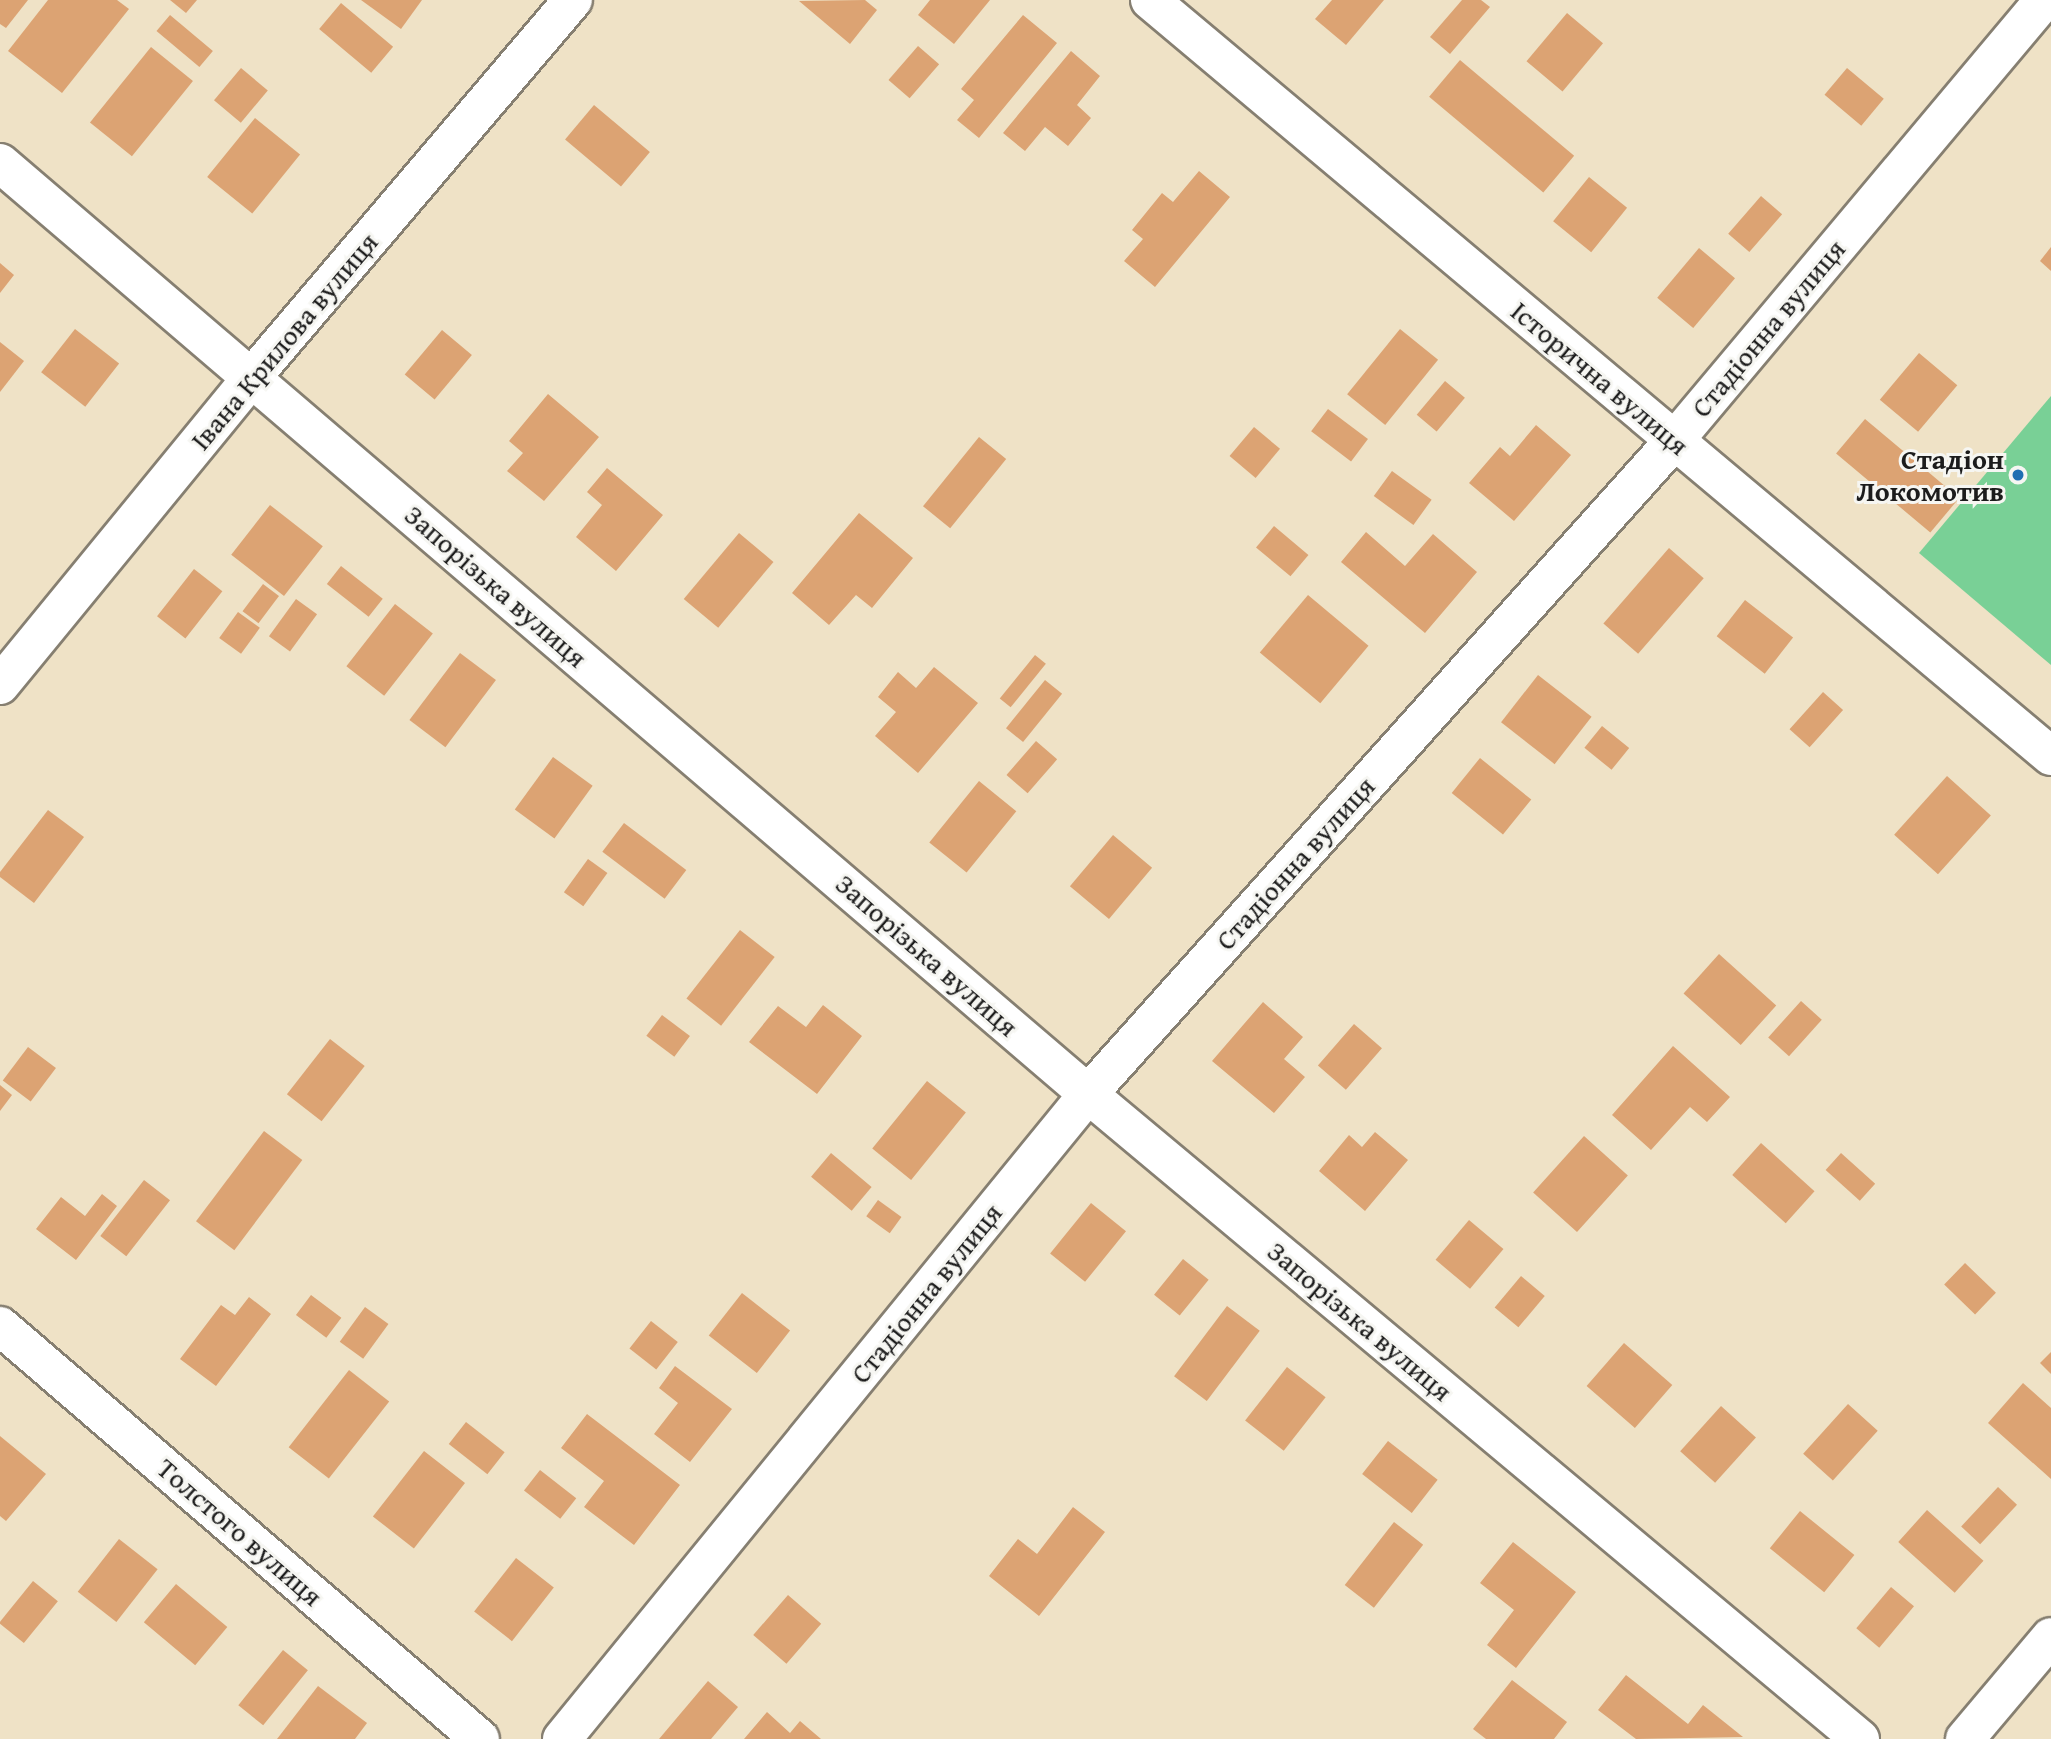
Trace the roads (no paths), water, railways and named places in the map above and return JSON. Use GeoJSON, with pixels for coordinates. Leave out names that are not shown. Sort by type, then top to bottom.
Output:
{"type":"FeatureCollection","features":[{"type":"Feature","properties":{"kind":"street","name":"Івана Крилова вулиця"},"geometry":{"type":"LineString","coordinates":[[0,685],[252,377],[573,0]]}},
{"type":"Feature","properties":{"kind":"street","name":"Історична вулиця"},"geometry":{"type":"LineString","coordinates":[[1150,0],[2051,756]]}},
{"type":"Feature","properties":{"kind":"street","name":"Стадіонна вулиця"},"geometry":{"type":"LineString","coordinates":[[562,1739],[1088,1094],[1674,441],[2044,0]]}},
{"type":"Feature","properties":{"kind":"street","name":"Запорізька вулиця"},"geometry":{"type":"LineString","coordinates":[[0,163],[1088,1094],[1860,1739]]}},
{"type":"Feature","properties":{"kind":"street","name":"Толстого вулиця"},"geometry":{"type":"LineString","coordinates":[[0,1326],[480,1739]]}},
{"type":"Feature","properties":{"kind":"street"},"geometry":{"type":"LineString","coordinates":[[1965,1739],[2051,1637]]}},
{"type":"Feature","properties":{"kind":"place","name":"Стадіон Локомотив"},"geometry":{"type":"Point","coordinates":[2018,475]}}]}
